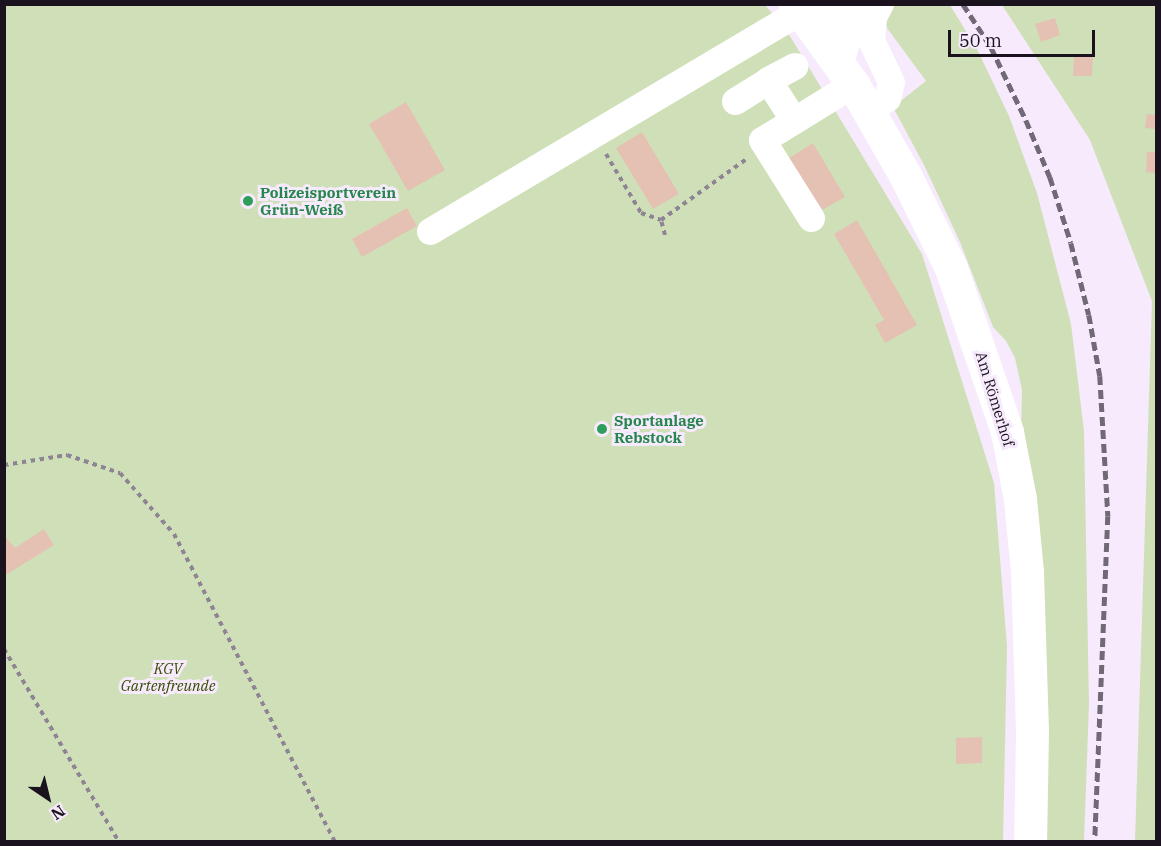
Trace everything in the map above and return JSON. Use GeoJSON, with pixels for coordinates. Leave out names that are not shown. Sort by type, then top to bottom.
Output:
{"type":"FeatureCollection","features":[{"type":"Feature","properties":{"kind":"main road"},"geometry":{"type":"LineString","coordinates":[[801,12],[826,15],[846,4]]}},
{"type":"Feature","properties":{"kind":"main road"},"geometry":{"type":"LineString","coordinates":[[853,84],[847,27],[858,4]]}},
{"type":"Feature","properties":{"kind":"main road","name":"Am Römerhof"},"geometry":{"type":"LineString","coordinates":[[801,12],[853,84],[951,268],[1007,432],[1020,499],[1027,572],[1032,731],[1030,842]]}},
{"type":"Feature","properties":{"kind":"lane"},"geometry":{"type":"LineString","coordinates":[[811,218],[762,140],[853,84],[887,98],[891,81],[871,40],[873,17],[879,4]]}},
{"type":"Feature","properties":{"kind":"lane"},"geometry":{"type":"LineString","coordinates":[[430,231],[801,12]]}},
{"type":"Feature","properties":{"kind":"lane"},"geometry":{"type":"LineString","coordinates":[[735,101],[794,66]]}},
{"type":"Feature","properties":{"kind":"lane"},"geometry":{"type":"LineString","coordinates":[[768,80],[793,119]]}},
{"type":"Feature","properties":{"kind":"path"},"geometry":{"type":"LineString","coordinates":[[661,219],[766,147]]}},
{"type":"Feature","properties":{"kind":"path"},"geometry":{"type":"LineString","coordinates":[[606,154],[641,213],[661,219]]}},
{"type":"Feature","properties":{"kind":"path"},"geometry":{"type":"LineString","coordinates":[[661,219],[665,235]]}},
{"type":"Feature","properties":{"kind":"path"},"geometry":{"type":"LineString","coordinates":[[4,465],[67,455],[120,473],[174,534],[335,842]]}},
{"type":"Feature","properties":{"kind":"path"},"geometry":{"type":"LineString","coordinates":[[4,650],[119,842]]}},
{"type":"Feature","properties":{"kind":"green space","name":"KGV Gartenfreunde"},"geometry":{"type":"Polygon","coordinates":[[[5,5],[765,5],[785,28],[922,254],[994,483],[1007,647],[1003,841],[5,842],[5,5]]]}},
{"type":"Feature","properties":{"kind":"green space"},"geometry":{"type":"Polygon","coordinates":[[[890,5],[950,5],[977,49],[1009,116],[1037,193],[1071,324],[1084,431],[1089,704],[1084,841],[1044,841],[1021,432],[1022,390],[1015,358],[1006,341],[993,327],[960,242],[924,165],[893,107],[926,81],[887,28],[883,13],[890,5]]]}},
{"type":"Feature","properties":{"kind":"green space"},"geometry":{"type":"Polygon","coordinates":[[[1002,5],[1156,5],[1156,841],[1135,841],[1152,301],[1090,140],[1002,5]]]}},
{"type":"Feature","properties":{"kind":"building"},"geometry":{"type":"Polygon","coordinates":[[[1055,18],[1060,35],[1041,42],[1035,24],[1055,18]]]}},
{"type":"Feature","properties":{"kind":"building"},"geometry":{"type":"Polygon","coordinates":[[[1074,54],[1093,55],[1092,76],[1073,76],[1074,54]]]}},
{"type":"Feature","properties":{"kind":"building"},"geometry":{"type":"Polygon","coordinates":[[[406,102],[445,170],[408,191],[369,124],[406,102]]]}},
{"type":"Feature","properties":{"kind":"building"},"geometry":{"type":"Polygon","coordinates":[[[1147,114],[1156,115],[1156,129],[1145,128],[1147,114]]]}},
{"type":"Feature","properties":{"kind":"building"},"geometry":{"type":"Polygon","coordinates":[[[642,132],[679,194],[653,209],[616,148],[642,132]]]}},
{"type":"Feature","properties":{"kind":"building"},"geometry":{"type":"Polygon","coordinates":[[[813,143],[845,197],[820,211],[789,158],[813,143]]]}},
{"type":"Feature","properties":{"kind":"building"},"geometry":{"type":"Polygon","coordinates":[[[1147,152],[1156,152],[1156,173],[1146,172],[1147,152]]]}},
{"type":"Feature","properties":{"kind":"building"},"geometry":{"type":"Polygon","coordinates":[[[407,208],[417,226],[362,257],[352,239],[407,208]]]}},
{"type":"Feature","properties":{"kind":"building"},"geometry":{"type":"Polygon","coordinates":[[[857,220],[917,325],[885,343],[875,325],[884,320],[834,234],[857,220]]]}},
{"type":"Feature","properties":{"kind":"building"},"geometry":{"type":"Polygon","coordinates":[[[44,529],[54,545],[4,576],[4,535],[15,548],[44,529]]]}},
{"type":"Feature","properties":{"kind":"building"},"geometry":{"type":"Polygon","coordinates":[[[982,737],[982,763],[956,764],[956,738],[982,737]]]}},
{"type":"Feature","properties":{"kind":"railway"},"geometry":{"type":"LineString","coordinates":[[963,4],[991,47],[1050,177],[1071,243],[1089,315],[1100,376],[1108,516],[1095,842]]}},
{"type":"Feature","properties":{"kind":"place","name":"Polizeisportverein Grün-Weiß"},"geometry":{"type":"Point","coordinates":[248,201]}},
{"type":"Feature","properties":{"kind":"place","name":"Sportanlage Rebstock"},"geometry":{"type":"Point","coordinates":[602,429]}}]}
